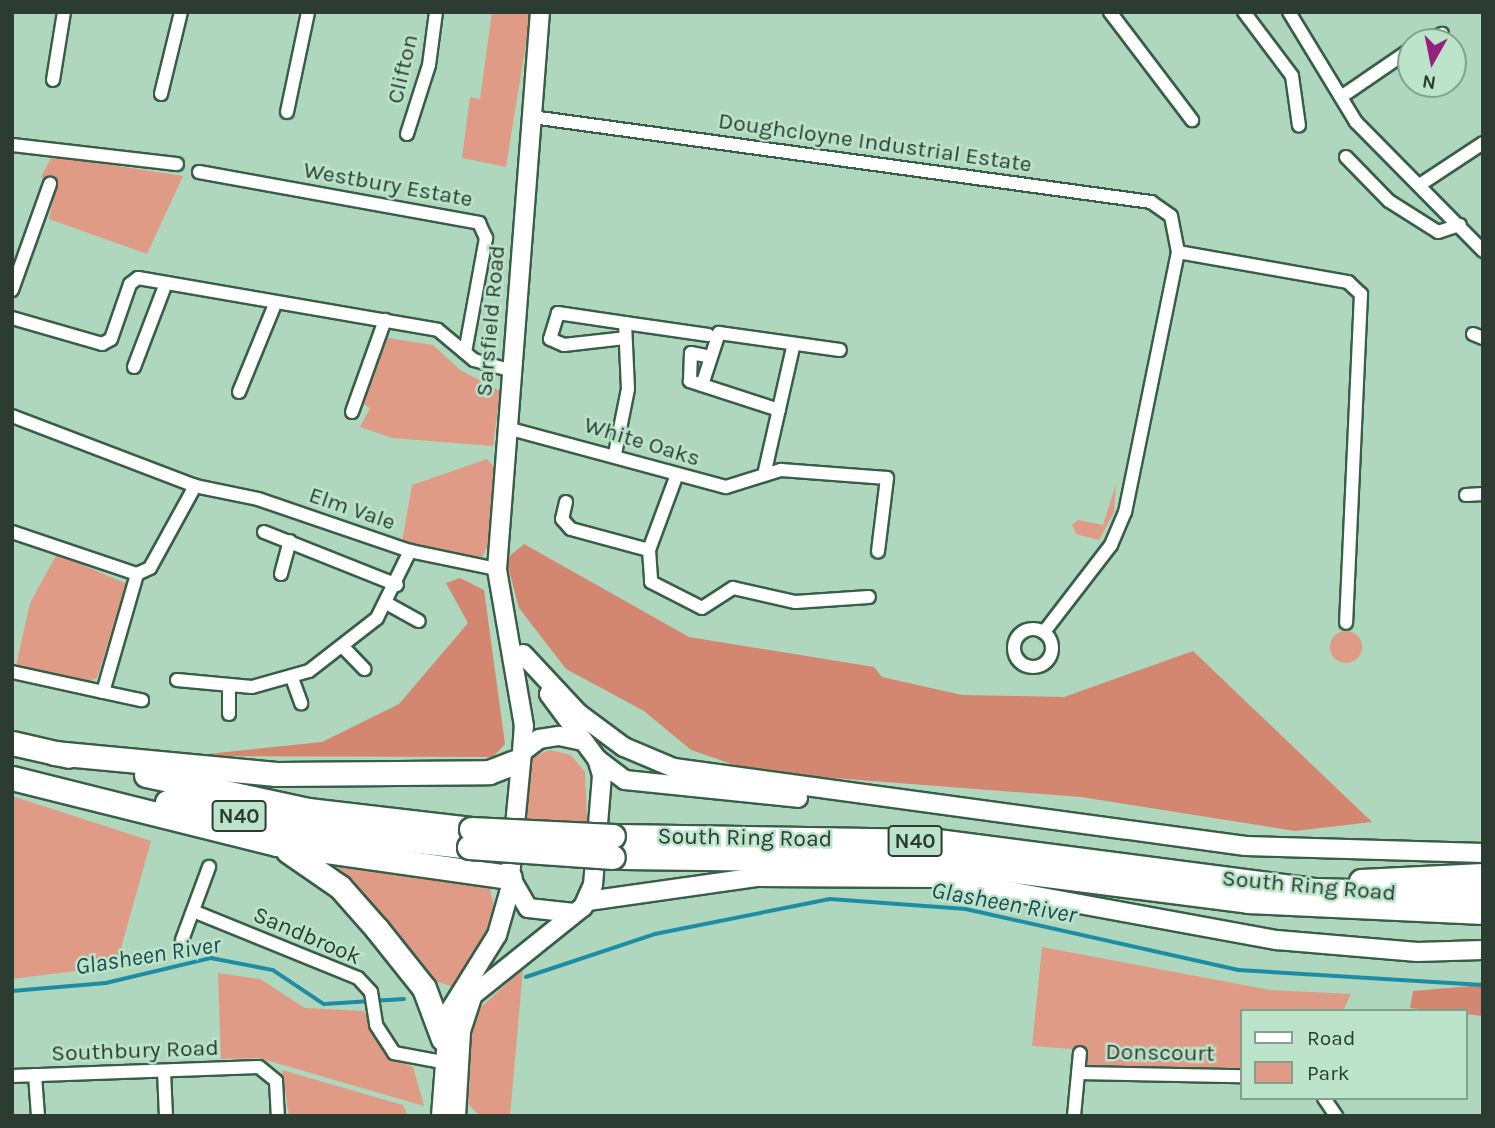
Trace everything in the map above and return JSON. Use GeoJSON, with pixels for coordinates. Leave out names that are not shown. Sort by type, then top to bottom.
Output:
{"type":"FeatureCollection","features":[{"type":"Feature","properties":{"kind":"highway","name":"South Ring Road"},"geometry":{"type":"LineString","coordinates":[[12,743],[308,810],[470,838]]}},
{"type":"Feature","properties":{"kind":"highway"},"geometry":{"type":"LineString","coordinates":[[54,753],[275,774],[489,772],[520,757]]}},
{"type":"Feature","properties":{"kind":"highway","name":"South Ring Road"},"geometry":{"type":"LineString","coordinates":[[12,766],[289,826],[613,847],[937,861],[1248,901],[1483,912]]}},
{"type":"Feature","properties":{"kind":"highway"},"geometry":{"type":"LineString","coordinates":[[12,778],[276,844],[511,882]]}},
{"type":"Feature","properties":{"kind":"highway","name":"South Ring Road"},"geometry":{"type":"LineString","coordinates":[[613,847],[937,841],[1214,878],[1391,895],[1483,895]]}},
{"type":"Feature","properties":{"kind":"highway"},"geometry":{"type":"LineString","coordinates":[[276,844],[340,887],[377,929],[424,988],[443,1039]]}},
{"type":"Feature","properties":{"kind":"highway"},"geometry":{"type":"LineString","coordinates":[[1214,878],[1356,881],[1483,875]]}},
{"type":"Feature","properties":{"kind":"highway"},"geometry":{"type":"LineString","coordinates":[[1248,901],[1350,920],[1483,928]]}},
{"type":"Feature","properties":{"kind":"main road","name":"Sarsfield Road"},"geometry":{"type":"LineString","coordinates":[[511,882],[524,726],[497,569],[540,12]]}},
{"type":"Feature","properties":{"kind":"main road","name":"Sarsfield Road"},"geometry":{"type":"LineString","coordinates":[[509,633],[582,741],[597,759],[625,780],[704,792],[875,799]]}},
{"type":"Feature","properties":{"kind":"main road"},"geometry":{"type":"LineString","coordinates":[[523,654],[578,713],[624,747],[674,768],[875,799],[1246,846],[1483,853]]}},
{"type":"Feature","properties":{"kind":"main road"},"geometry":{"type":"LineString","coordinates":[[520,757],[549,737],[582,741]]}},
{"type":"Feature","properties":{"kind":"main road"},"geometry":{"type":"LineString","coordinates":[[456,1116],[461,1031],[473,995],[581,907],[603,789],[597,759]]}},
{"type":"Feature","properties":{"kind":"main road"},"geometry":{"type":"LineString","coordinates":[[511,882],[528,908],[581,907],[755,877],[913,877],[992,883],[1302,944],[1483,950]]}},
{"type":"Feature","properties":{"kind":"main road"},"geometry":{"type":"LineString","coordinates":[[441,1116],[443,1039],[455,998],[497,935],[511,882]]}},
{"type":"Feature","properties":{"kind":"street"},"geometry":{"type":"LineString","coordinates":[[52,80],[64,12]]}},
{"type":"Feature","properties":{"kind":"street"},"geometry":{"type":"LineString","coordinates":[[160,94],[181,12]]}},
{"type":"Feature","properties":{"kind":"street"},"geometry":{"type":"LineString","coordinates":[[287,112],[308,12]]}},
{"type":"Feature","properties":{"kind":"street","name":"Clifton"},"geometry":{"type":"LineString","coordinates":[[407,134],[424,86],[436,12]]}},
{"type":"Feature","properties":{"kind":"street"},"geometry":{"type":"LineString","coordinates":[[1110,12],[1192,120]]}},
{"type":"Feature","properties":{"kind":"street"},"geometry":{"type":"LineString","coordinates":[[1244,12],[1292,76],[1299,126]]}},
{"type":"Feature","properties":{"kind":"street"},"geometry":{"type":"LineString","coordinates":[[1289,12],[1341,97],[1376,145],[1421,184],[1483,251]]}},
{"type":"Feature","properties":{"kind":"street"},"geometry":{"type":"LineString","coordinates":[[1341,97],[1397,59]]}},
{"type":"Feature","properties":{"kind":"street","name":"Doughcloyne Industrial Estate"},"geometry":{"type":"LineString","coordinates":[[532,117],[1151,202],[1171,216],[1178,252],[1120,529],[1044,632]]}},
{"type":"Feature","properties":{"kind":"street"},"geometry":{"type":"LineString","coordinates":[[1421,184],[1483,143]]}},
{"type":"Feature","properties":{"kind":"street"},"geometry":{"type":"LineString","coordinates":[[12,145],[177,164]]}},
{"type":"Feature","properties":{"kind":"street"},"geometry":{"type":"LineString","coordinates":[[1346,157],[1389,201],[1438,232],[1460,225]]}},
{"type":"Feature","properties":{"kind":"street","name":"Westbury Estate"},"geometry":{"type":"LineString","coordinates":[[199,172],[480,223],[486,238],[465,352]]}},
{"type":"Feature","properties":{"kind":"street"},"geometry":{"type":"LineString","coordinates":[[12,290],[16,270],[50,184]]}},
{"type":"Feature","properties":{"kind":"street"},"geometry":{"type":"LineString","coordinates":[[1178,252],[1348,282],[1361,294],[1346,623]]}},
{"type":"Feature","properties":{"kind":"street"},"geometry":{"type":"LineString","coordinates":[[12,318],[102,344],[111,339],[130,284],[138,278],[438,330],[465,352],[491,368],[512,371]]}},
{"type":"Feature","properties":{"kind":"street"},"geometry":{"type":"LineString","coordinates":[[134,366],[166,283]]}},
{"type":"Feature","properties":{"kind":"street"},"geometry":{"type":"LineString","coordinates":[[239,391],[276,302]]}},
{"type":"Feature","properties":{"kind":"street"},"geometry":{"type":"LineString","coordinates":[[625,338],[564,345],[550,339],[558,313],[708,335]]}},
{"type":"Feature","properties":{"kind":"street"},"geometry":{"type":"LineString","coordinates":[[352,412],[385,320]]}},
{"type":"Feature","properties":{"kind":"street"},"geometry":{"type":"LineString","coordinates":[[615,454],[626,402],[625,323]]}},
{"type":"Feature","properties":{"kind":"street"},"geometry":{"type":"LineString","coordinates":[[702,385],[719,333],[793,347],[840,350]]}},
{"type":"Feature","properties":{"kind":"street"},"geometry":{"type":"LineString","coordinates":[[764,475],[793,347]]}},
{"type":"Feature","properties":{"kind":"street"},"geometry":{"type":"LineString","coordinates":[[711,357],[691,353],[690,381],[779,410]]}},
{"type":"Feature","properties":{"kind":"street","name":"Elm Vale"},"geometry":{"type":"LineString","coordinates":[[12,416],[195,486],[258,499],[410,551],[497,569]]}},
{"type":"Feature","properties":{"kind":"street","name":"White Oaks"},"geometry":{"type":"LineString","coordinates":[[507,428],[615,454],[677,477],[726,488],[781,470],[887,478],[878,551]]}},
{"type":"Feature","properties":{"kind":"street"},"geometry":{"type":"LineString","coordinates":[[677,477],[649,550],[651,582],[702,608],[733,588],[795,602],[869,597]]}},
{"type":"Feature","properties":{"kind":"street"},"geometry":{"type":"LineString","coordinates":[[12,532],[137,574],[150,568],[195,486]]}},
{"type":"Feature","properties":{"kind":"street"},"geometry":{"type":"LineString","coordinates":[[1466,495],[1483,494]]}},
{"type":"Feature","properties":{"kind":"street"},"geometry":{"type":"LineString","coordinates":[[566,502],[562,519],[571,529],[649,550]]}},
{"type":"Feature","properties":{"kind":"street"},"geometry":{"type":"LineString","coordinates":[[264,532],[397,585]]}},
{"type":"Feature","properties":{"kind":"street"},"geometry":{"type":"LineString","coordinates":[[281,574],[290,541]]}},
{"type":"Feature","properties":{"kind":"street"},"geometry":{"type":"LineString","coordinates":[[177,680],[229,687],[292,678],[345,649],[388,604],[410,551]]}},
{"type":"Feature","properties":{"kind":"street"},"geometry":{"type":"LineString","coordinates":[[103,692],[137,574]]}},
{"type":"Feature","properties":{"kind":"street"},"geometry":{"type":"LineString","coordinates":[[388,604],[419,621]]}},
{"type":"Feature","properties":{"kind":"street"},"geometry":{"type":"LineString","coordinates":[[345,649],[364,669]]}},
{"type":"Feature","properties":{"kind":"street"},"geometry":{"type":"LineString","coordinates":[[12,672],[142,700]]}},
{"type":"Feature","properties":{"kind":"street"},"geometry":{"type":"LineString","coordinates":[[292,678],[301,703]]}},
{"type":"Feature","properties":{"kind":"street"},"geometry":{"type":"LineString","coordinates":[[229,687],[229,714]]}},
{"type":"Feature","properties":{"kind":"street"},"geometry":{"type":"LineString","coordinates":[[182,940],[209,867]]}},
{"type":"Feature","properties":{"kind":"street","name":"Sandbrook"},"geometry":{"type":"LineString","coordinates":[[193,911],[358,978],[371,992],[373,1014],[394,1053],[443,1062]]}},
{"type":"Feature","properties":{"kind":"street"},"geometry":{"type":"LineString","coordinates":[[1074,1116],[1080,1053]]}},
{"type":"Feature","properties":{"kind":"street","name":"Southbury Road"},"geometry":{"type":"LineString","coordinates":[[12,1076],[259,1068],[276,1081],[278,1116]]}},
{"type":"Feature","properties":{"kind":"street"},"geometry":{"type":"LineString","coordinates":[[164,1072],[166,1116]]}},
{"type":"Feature","properties":{"kind":"street","name":"Donscourt"},"geometry":{"type":"LineString","coordinates":[[1078,1073],[1240,1076]]}},
{"type":"Feature","properties":{"kind":"street"},"geometry":{"type":"LineString","coordinates":[[35,1075],[38,1116]]}},
{"type":"Feature","properties":{"kind":"street"},"geometry":{"type":"LineString","coordinates":[[1325,1100],[1336,1116]]}},
{"type":"Feature","properties":{"kind":"green space"},"geometry":{"type":"Polygon","coordinates":[[[492,12],[531,12],[506,167],[462,158],[470,97],[480,99],[492,12]]]}},
{"type":"Feature","properties":{"kind":"green space"},"geometry":{"type":"Polygon","coordinates":[[[52,156],[183,176],[147,254],[49,219],[56,184],[41,177],[52,156]]]}},
{"type":"Feature","properties":{"kind":"green space"},"geometry":{"type":"Polygon","coordinates":[[[387,338],[433,345],[460,370],[500,391],[493,446],[392,438],[360,427],[370,408],[362,403],[387,338]]]}},
{"type":"Feature","properties":{"kind":"green space"},"geometry":{"type":"Polygon","coordinates":[[[487,459],[497,470],[491,539],[480,561],[402,542],[412,485],[487,459]]]}},
{"type":"Feature","properties":{"kind":"green space"},"geometry":{"type":"Polygon","coordinates":[[[1116,484],[1114,512],[1099,540],[1076,534],[1072,525],[1078,520],[1103,525],[1116,484]]]}},
{"type":"Feature","properties":{"kind":"green space"},"geometry":{"type":"Polygon","coordinates":[[[57,554],[127,584],[97,678],[85,683],[16,666],[30,603],[57,554]]]}},
{"type":"Feature","properties":{"kind":"green space"},"geometry":{"type":"Polygon","coordinates":[[[1346,631],[1357,636],[1362,647],[1357,658],[1346,663],[1335,658],[1330,647],[1335,636],[1346,631]]]}},
{"type":"Feature","properties":{"kind":"green space"},"geometry":{"type":"Polygon","coordinates":[[[550,750],[571,755],[585,772],[587,822],[526,819],[524,780],[533,757],[550,750]]]}},
{"type":"Feature","properties":{"kind":"green space"},"geometry":{"type":"Polygon","coordinates":[[[12,796],[151,841],[116,966],[12,979],[12,796]]]}},
{"type":"Feature","properties":{"kind":"green space"},"geometry":{"type":"Polygon","coordinates":[[[338,860],[473,877],[490,889],[494,906],[486,934],[454,987],[428,979],[337,873],[338,860]]]}},
{"type":"Feature","properties":{"kind":"green space"},"geometry":{"type":"Polygon","coordinates":[[[1042,947],[1270,990],[1351,994],[1344,1009],[1240,1009],[1240,1069],[1085,1067],[1086,1050],[1032,1046],[1042,947]]]}},
{"type":"Feature","properties":{"kind":"green space"},"geometry":{"type":"Polygon","coordinates":[[[523,969],[510,1116],[479,1115],[465,1101],[471,1016],[523,969]]]}},
{"type":"Feature","properties":{"kind":"green space"},"geometry":{"type":"Polygon","coordinates":[[[218,973],[260,979],[305,1008],[364,1011],[391,1058],[413,1067],[424,1106],[259,1058],[221,1059],[218,973]]]}},
{"type":"Feature","properties":{"kind":"green space"},"geometry":{"type":"Polygon","coordinates":[[[282,1070],[403,1105],[407,1114],[289,1116],[282,1070]]]}},
{"type":"Feature","properties":{"kind":"shaded area"},"geometry":{"type":"Polygon","coordinates":[[[524,544],[689,637],[874,667],[882,677],[962,695],[1064,697],[1193,651],[1372,822],[1295,831],[1081,797],[755,772],[691,750],[644,711],[566,669],[519,608],[506,559],[524,544]]]}},
{"type":"Feature","properties":{"kind":"shaded area"},"geometry":{"type":"Polygon","coordinates":[[[460,578],[484,590],[505,744],[493,757],[188,756],[322,742],[399,704],[468,623],[446,583],[460,578]]]}},
{"type":"Feature","properties":{"kind":"shaded area"},"geometry":{"type":"Polygon","coordinates":[[[1483,985],[1483,1016],[1467,1014],[1467,1009],[1410,1008],[1413,991],[1483,985]]]}},
{"type":"Feature","properties":{"kind":"waterway","name":"Glasheen River"},"geometry":{"type":"LineString","coordinates":[[526,977],[655,934],[830,899],[966,909],[1238,970],[1483,985]]}},
{"type":"Feature","properties":{"kind":"waterway","name":"Glasheen River"},"geometry":{"type":"LineString","coordinates":[[12,991],[106,983],[211,958],[273,970],[324,1004],[404,999]]}}]}
